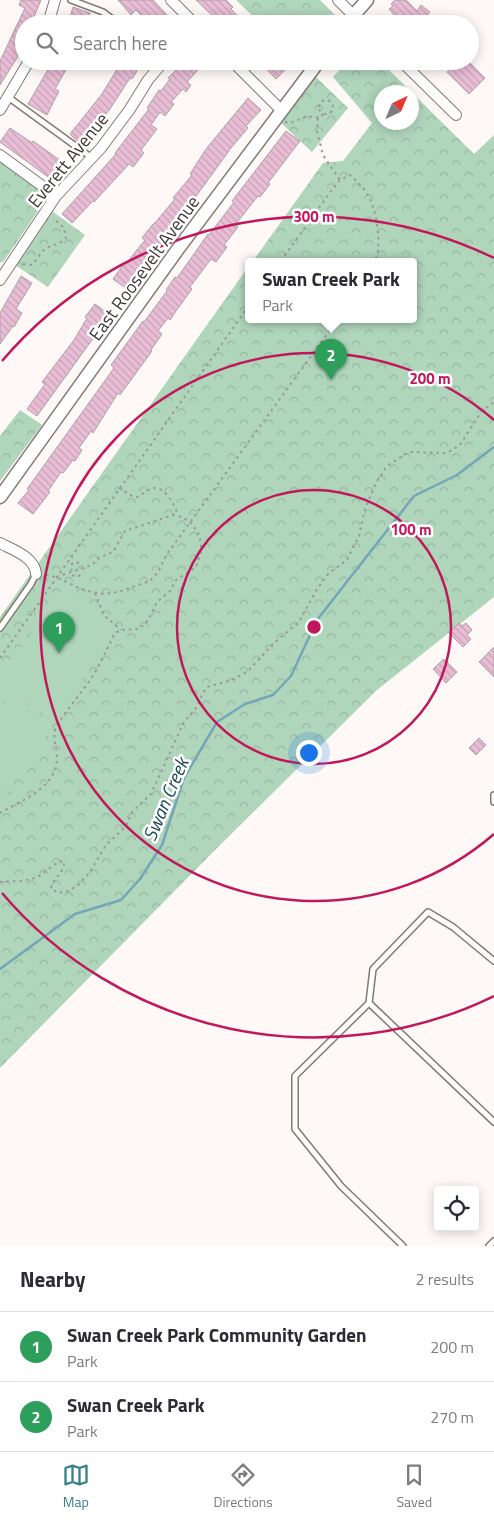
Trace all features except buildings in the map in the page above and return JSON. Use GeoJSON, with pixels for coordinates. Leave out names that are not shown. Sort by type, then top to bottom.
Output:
{"type":"FeatureCollection","features":[{"type":"Feature","properties":{"kind":"street"},"geometry":{"type":"LineString","coordinates":[[51,15],[55,0]]}},
{"type":"Feature","properties":{"kind":"street"},"geometry":{"type":"LineString","coordinates":[[171,0],[186,15]]}},
{"type":"Feature","properties":{"kind":"street"},"geometry":{"type":"LineString","coordinates":[[338,0],[347,15]]}},
{"type":"Feature","properties":{"kind":"street"},"geometry":{"type":"LineString","coordinates":[[353,15],[367,0]]}},
{"type":"Feature","properties":{"kind":"street"},"geometry":{"type":"LineString","coordinates":[[0,110],[24,70]]}},
{"type":"Feature","properties":{"kind":"street","name":"Everett Avenue"},"geometry":{"type":"LineString","coordinates":[[1,277],[56,196],[92,158],[156,70]]}},
{"type":"Feature","properties":{"kind":"street"},"geometry":{"type":"LineString","coordinates":[[240,70],[280,114]]}},
{"type":"Feature","properties":{"kind":"street","name":"East Roosevelt Avenue"},"geometry":{"type":"LineString","coordinates":[[0,497],[178,249],[312,70]]}},
{"type":"Feature","properties":{"kind":"street"},"geometry":{"type":"LineString","coordinates":[[410,70],[456,115]]}},
{"type":"Feature","properties":{"kind":"street"},"geometry":{"type":"LineString","coordinates":[[0,154],[56,196]]}},
{"type":"Feature","properties":{"kind":"street"},"geometry":{"type":"LineString","coordinates":[[0,543],[31,561],[36,567],[36,574]]}},
{"type":"Feature","properties":{"kind":"lane"},"geometry":{"type":"LineString","coordinates":[[71,0],[107,15]]}},
{"type":"Feature","properties":{"kind":"lane"},"geometry":{"type":"LineString","coordinates":[[8,97],[92,158]]}},
{"type":"Feature","properties":{"kind":"lane"},"geometry":{"type":"LineString","coordinates":[[0,628],[36,574]]}},
{"type":"Feature","properties":{"kind":"lane"},"geometry":{"type":"LineString","coordinates":[[494,795],[494,802]]}},
{"type":"Feature","properties":{"kind":"lane"},"geometry":{"type":"LineString","coordinates":[[403,1246],[341,1186],[295,1129],[295,1076],[369,1003],[373,969],[428,912],[453,927],[494,961]]}},
{"type":"Feature","properties":{"kind":"lane"},"geometry":{"type":"LineString","coordinates":[[369,1003],[494,1122]]}},
{"type":"Feature","properties":{"kind":"lane"},"geometry":{"type":"LineString","coordinates":[[489,1246],[494,1241]]}},
{"type":"Feature","properties":{"kind":"path"},"geometry":{"type":"LineString","coordinates":[[280,114],[290,123],[308,116],[318,118],[332,111],[333,106],[329,101],[324,100],[319,105],[319,110],[324,114]]}},
{"type":"Feature","properties":{"kind":"path"},"geometry":{"type":"LineString","coordinates":[[318,118],[316,131],[323,156],[340,180]]}},
{"type":"Feature","properties":{"kind":"path"},"geometry":{"type":"LineString","coordinates":[[283,258],[340,180],[350,175],[360,184],[370,199],[378,237],[375,258]]}},
{"type":"Feature","properties":{"kind":"path"},"geometry":{"type":"LineString","coordinates":[[14,259],[25,266],[31,265],[36,262],[44,250],[60,243],[66,238],[64,228],[45,213]]}},
{"type":"Feature","properties":{"kind":"path"},"geometry":{"type":"LineString","coordinates":[[0,658],[245,311]]}},
{"type":"Feature","properties":{"kind":"path"},"geometry":{"type":"LineString","coordinates":[[36,574],[56,577],[81,589],[104,594],[118,592],[150,581],[155,576],[167,554],[335,323]]}},
{"type":"Feature","properties":{"kind":"path"},"geometry":{"type":"LineString","coordinates":[[0,882],[29,880],[48,871],[58,862],[64,861],[65,866],[52,883],[51,889],[59,893],[68,891],[78,885],[90,872],[106,845],[126,826],[132,812],[151,794],[184,722],[198,707],[202,695],[208,687],[232,680],[248,671],[273,644],[299,622],[328,574],[347,560],[359,536],[365,510],[376,483],[387,466],[409,452],[447,453],[460,445],[482,412],[494,402]]}},
{"type":"Feature","properties":{"kind":"path"},"geometry":{"type":"LineString","coordinates":[[119,488],[137,497],[156,488],[162,490],[173,503],[178,516]]}},
{"type":"Feature","properties":{"kind":"path"},"geometry":{"type":"LineString","coordinates":[[0,813],[48,783],[56,771],[55,729],[92,677],[116,633],[121,630],[131,630],[144,625],[157,602],[170,591],[176,580],[196,566],[202,552],[198,532],[190,522],[173,515],[130,528],[125,531],[113,552],[98,558],[92,565],[56,577]]}},
{"type":"Feature","properties":{"kind":"path"},"geometry":{"type":"LineString","coordinates":[[79,563],[74,562],[71,565],[71,572],[74,578],[82,574]]}},
{"type":"Feature","properties":{"kind":"path"},"geometry":{"type":"LineString","coordinates":[[96,593],[104,615],[121,630]]}},
{"type":"Feature","properties":{"kind":"green space"},"geometry":{"type":"Polygon","coordinates":[[[236,0],[320,0],[335,15],[252,15],[236,0]]]}},
{"type":"Feature","properties":{"kind":"green space"},"geometry":{"type":"Polygon","coordinates":[[[340,70],[389,70],[404,85],[374,85],[374,130],[419,130],[419,100],[474,154],[494,135],[494,597],[377,690],[216,849],[0,1068],[0,617],[245,271],[245,323],[417,323],[417,258],[255,258],[323,163],[343,161],[372,123],[333,77],[340,70]]]}},
{"type":"Feature","properties":{"kind":"green space"},"geometry":{"type":"Polygon","coordinates":[[[315,76],[348,108],[312,152],[280,122],[315,76]]]}},
{"type":"Feature","properties":{"kind":"green space"},"geometry":{"type":"Polygon","coordinates":[[[0,158],[46,194],[46,199],[4,261],[0,263],[0,158]]]}},
{"type":"Feature","properties":{"kind":"green space"},"geometry":{"type":"Polygon","coordinates":[[[52,211],[85,235],[48,287],[15,265],[52,211]]]}},
{"type":"Feature","properties":{"kind":"green space"},"geometry":{"type":"Polygon","coordinates":[[[20,410],[42,425],[0,481],[0,436],[20,410]]]}},
{"type":"Feature","properties":{"kind":"green space"},"geometry":{"type":"Polygon","coordinates":[[[62,590],[117,628],[53,721],[0,684],[0,678],[62,590]]]}},
{"type":"Feature","properties":{"kind":"green space"},"geometry":{"type":"Polygon","coordinates":[[[7,698],[51,729],[0,802],[0,708],[7,698]]]}},
{"type":"Feature","properties":{"kind":"waterway","name":"Swan Creek"},"geometry":{"type":"LineString","coordinates":[[0,969],[75,914],[121,900],[140,879],[162,845],[184,778],[217,722],[245,704],[273,695],[291,676],[317,620],[414,496],[457,475],[494,447]]}},
{"type":"Feature","properties":{"kind":"place","name":"Swan Creek Park"},"geometry":{"type":"Point","coordinates":[331,380]}},
{"type":"Feature","properties":{"kind":"place","name":"Swan Creek Park Community Garden"},"geometry":{"type":"Point","coordinates":[59,653]}}]}
